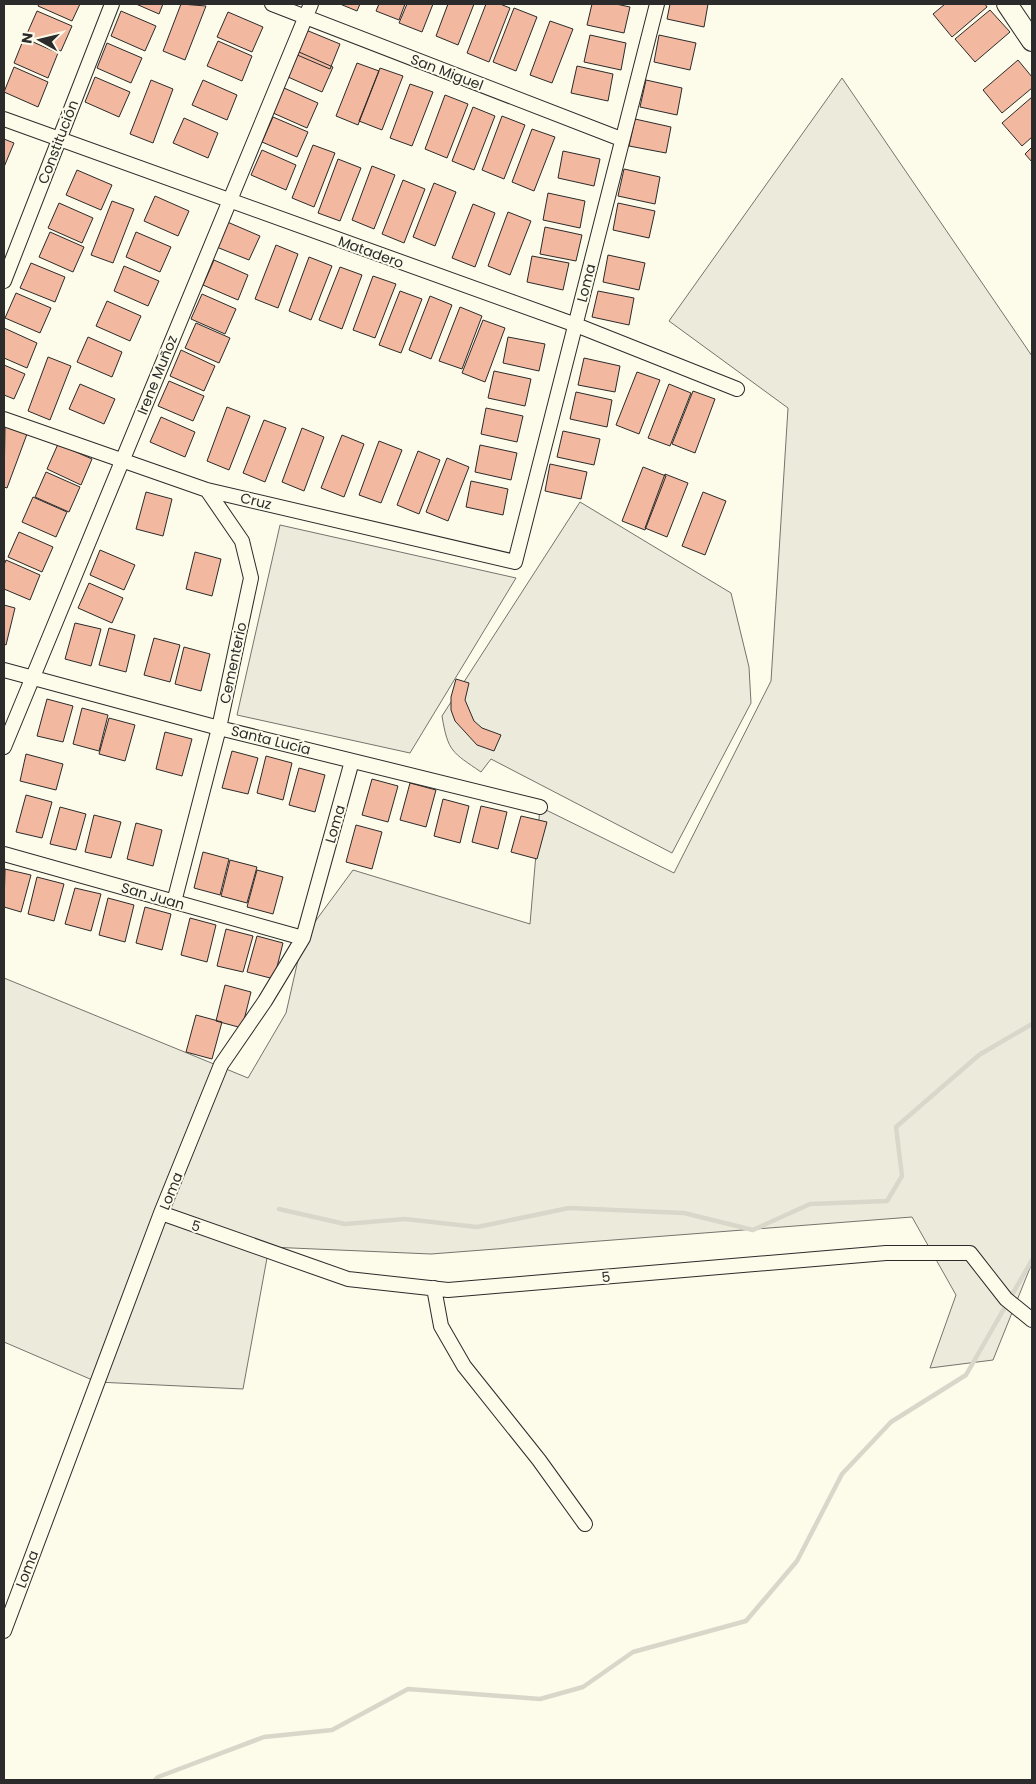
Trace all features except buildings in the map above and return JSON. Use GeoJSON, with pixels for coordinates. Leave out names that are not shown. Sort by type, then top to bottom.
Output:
{"type":"FeatureCollection","features":[{"type":"Feature","properties":{"kind":"main road"},"geometry":{"type":"LineString","coordinates":[[1007,4],[1032,41]]}},
{"type":"Feature","properties":{"kind":"street","name":"Constitución"},"geometry":{"type":"LineString","coordinates":[[4,281],[112,4]]}},
{"type":"Feature","properties":{"kind":"street","name":"San Miguel"},"geometry":{"type":"LineString","coordinates":[[272,4],[621,139]]}},
{"type":"Feature","properties":{"kind":"street","name":"Irene Muñoz"},"geometry":{"type":"LineString","coordinates":[[4,747],[311,4]]}},
{"type":"Feature","properties":{"kind":"street","name":"Loma"},"geometry":{"type":"LineString","coordinates":[[515,562],[576,325],[621,139],[657,4]]}},
{"type":"Feature","properties":{"kind":"street","name":"Matadero"},"geometry":{"type":"LineString","coordinates":[[4,119],[576,325],[737,389]]}},
{"type":"Feature","properties":{"kind":"street","name":"Cruz"},"geometry":{"type":"LineString","coordinates":[[4,419],[207,490],[515,562]]}},
{"type":"Feature","properties":{"kind":"street","name":"Cementerio"},"geometry":{"type":"LineString","coordinates":[[174,902],[219,728],[251,578],[242,541],[207,490]]}},
{"type":"Feature","properties":{"kind":"street","name":"Santa Lucía"},"geometry":{"type":"LineString","coordinates":[[4,670],[219,728],[540,807]]}},
{"type":"Feature","properties":{"kind":"street","name":"Loma"},"geometry":{"type":"LineString","coordinates":[[4,1630],[161,1213],[221,1064],[265,1001],[302,938],[352,761]]}},
{"type":"Feature","properties":{"kind":"street","name":"San Juan"},"geometry":{"type":"LineString","coordinates":[[4,854],[302,938]]}},
{"type":"Feature","properties":{"kind":"street","name":"5"},"geometry":{"type":"LineString","coordinates":[[161,1213],[348,1279],[448,1290],[886,1253],[970,1253],[1006,1299],[1032,1320]]}},
{"type":"Feature","properties":{"kind":"street"},"geometry":{"type":"LineString","coordinates":[[434,1288],[441,1326],[464,1366],[539,1460],[584,1524]]}},
{"type":"Feature","properties":{"kind":"shaded area"},"geometry":{"type":"Polygon","coordinates":[[[842,78],[1032,356],[1032,1263],[993,1360],[930,1368],[956,1295],[912,1217],[431,1254],[269,1247],[243,1389],[97,1382],[4,1342],[4,978],[248,1078],[286,1013],[303,938],[353,870],[530,924],[540,807],[674,873],[771,681],[788,408],[669,321],[842,78]]]}},
{"type":"Feature","properties":{"kind":"shaded area"},"geometry":{"type":"Polygon","coordinates":[[[580,502],[731,593],[749,667],[751,703],[672,853],[491,759],[481,772],[457,755],[449,744],[447,737],[442,716],[580,502]]]}},
{"type":"Feature","properties":{"kind":"shaded area"},"geometry":{"type":"Polygon","coordinates":[[[280,525],[516,578],[410,753],[237,715],[280,525]]]}},
{"type":"Feature","properties":{"kind":"waterway"},"geometry":{"type":"LineString","coordinates":[[279,1209],[345,1224],[405,1219],[477,1227],[569,1208],[684,1213],[753,1230],[810,1204],[887,1201],[902,1176],[896,1127],[979,1055],[1032,1024]]}},
{"type":"Feature","properties":{"kind":"waterway"},"geometry":{"type":"LineString","coordinates":[[155,1780],[158,1777],[264,1737],[332,1730],[408,1689],[540,1699],[583,1687],[633,1652],[746,1621],[797,1561],[842,1474],[891,1422],[966,1375],[1032,1260]]}}]}
